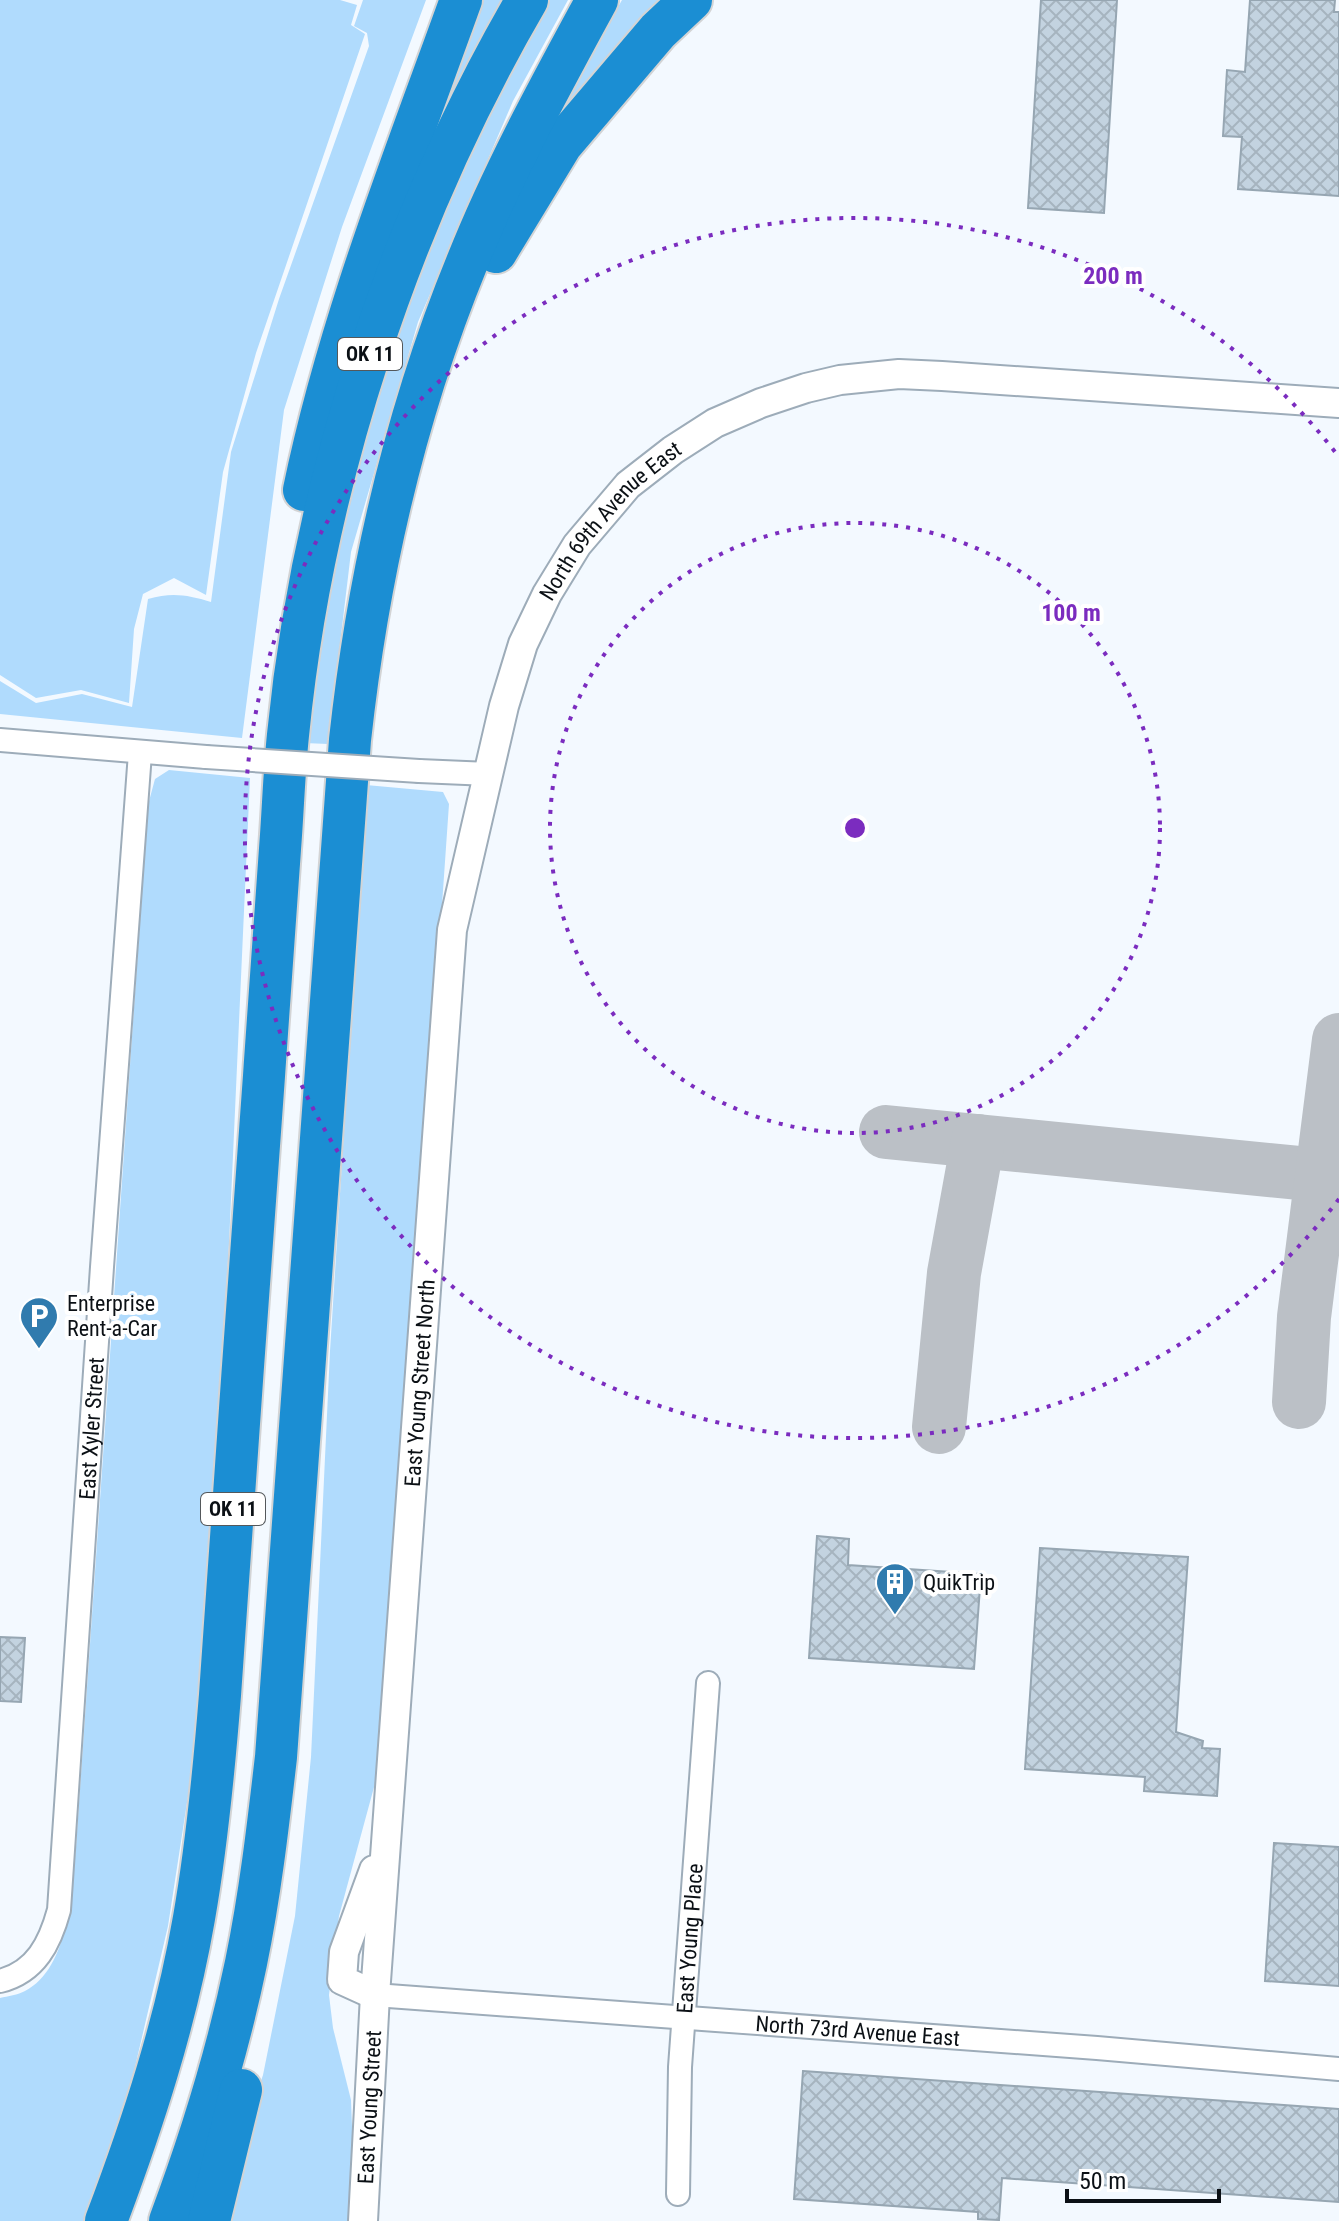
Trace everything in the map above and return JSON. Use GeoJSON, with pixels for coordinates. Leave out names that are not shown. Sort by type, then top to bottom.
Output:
{"type":"FeatureCollection","features":[{"type":"Feature","properties":{"kind":"highway"},"geometry":{"type":"LineString","coordinates":[[288,734],[280,629],[290,558],[322,406],[358,287],[461,0]]}},
{"type":"Feature","properties":{"kind":"highway","name":"OK 11"},"geometry":{"type":"LineString","coordinates":[[106,2221],[154,2084],[193,1921],[206,1843],[220,1695],[288,734],[315,565],[338,463],[378,328],[453,140],[494,57],[527,0]]}},
{"type":"Feature","properties":{"kind":"highway","name":"OK 11"},"geometry":{"type":"LineString","coordinates":[[170,2221],[203,2124],[246,1965],[261,1879],[276,1757],[350,740],[358,667],[392,496],[427,371],[467,261],[494,198],[597,0]]}},
{"type":"Feature","properties":{"kind":"highway"},"geometry":{"type":"LineString","coordinates":[[427,371],[561,145],[658,31],[691,0]]}},
{"type":"Feature","properties":{"kind":"highway"},"geometry":{"type":"LineString","coordinates":[[209,2221],[269,1984],[300,1766],[295,1501]]}},
{"type":"Feature","properties":{"kind":"street","name":"North 69th Avenue East"},"geometry":{"type":"LineString","coordinates":[[489,774],[504,706],[523,644],[547,594],[577,545],[628,485],[673,450],[726,418],[761,403],[840,380],[899,374],[1339,403]]}},
{"type":"Feature","properties":{"kind":"street"},"geometry":{"type":"LineString","coordinates":[[0,740],[140,753],[489,774]]}},
{"type":"Feature","properties":{"kind":"street","name":"East Xyler Street"},"geometry":{"type":"LineString","coordinates":[[0,1981],[13,1978],[36,1959],[54,1931],[59,1910],[140,753]]}},
{"type":"Feature","properties":{"kind":"street","name":"East Young Street North"},"geometry":{"type":"LineString","coordinates":[[375,1995],[452,930],[489,774]]}},
{"type":"Feature","properties":{"kind":"street","name":"East Young Place"},"geometry":{"type":"LineString","coordinates":[[678,2194],[680,2067],[708,1683]]}},
{"type":"Feature","properties":{"kind":"street","name":"North 73rd Avenue East"},"geometry":{"type":"LineString","coordinates":[[375,1995],[1339,2069]]}},
{"type":"Feature","properties":{"kind":"street","name":"East Young Street"},"geometry":{"type":"LineString","coordinates":[[363,2221],[375,1995]]}},
{"type":"Feature","properties":{"kind":"shaded area"},"geometry":{"type":"Polygon","coordinates":[[[0,0],[340,0],[357,5],[351,25],[365,34],[256,353],[223,472],[206,595],[174,578],[143,594],[134,629],[129,703],[81,690],[36,698],[0,675],[0,0]]]}},
{"type":"Feature","properties":{"kind":"shaded area"},"geometry":{"type":"Polygon","coordinates":[[[363,0],[426,0],[342,227],[284,410],[242,738],[0,714],[0,681],[36,703],[82,694],[132,707],[148,599],[180,595],[211,602],[231,452],[279,299],[369,46],[367,33],[354,26],[363,0]]]}},
{"type":"Feature","properties":{"kind":"shaded area"},"geometry":{"type":"Polygon","coordinates":[[[469,0],[506,0],[485,34],[420,160],[469,0]]]}},
{"type":"Feature","properties":{"kind":"shaded area"},"geometry":{"type":"Polygon","coordinates":[[[549,0],[568,0],[513,101],[418,322],[351,552],[328,744],[304,743],[322,615],[386,348],[482,119],[549,0]]]}},
{"type":"Feature","properties":{"kind":"shaded area"},"geometry":{"type":"Polygon","coordinates":[[[622,0],[677,0],[553,121],[622,0]]]}},
{"type":"Feature","properties":{"kind":"shaded area"},"geometry":{"type":"Polygon","coordinates":[[[169,770],[250,778],[229,1244],[196,1744],[168,1926],[131,2084],[84,2221],[0,2221],[0,1998],[25,1991],[40,1980],[60,1947],[70,1905],[148,805],[155,779],[169,770]]]}},
{"type":"Feature","properties":{"kind":"shaded area"},"geometry":{"type":"Polygon","coordinates":[[[366,785],[443,792],[449,804],[383,1754],[339,1916],[329,1995],[333,2028],[351,2100],[353,2153],[350,2221],[220,2221],[240,2142],[263,2075],[295,1916],[311,1757],[330,1351],[366,785]]]}},
{"type":"Feature","properties":{"kind":"building"},"geometry":{"type":"Polygon","coordinates":[[[1041,0],[1117,0],[1104,213],[1028,208],[1041,0]]]}},
{"type":"Feature","properties":{"kind":"building"},"geometry":{"type":"Polygon","coordinates":[[[1250,0],[1335,0],[1334,12],[1339,12],[1339,196],[1238,189],[1242,137],[1223,136],[1227,70],[1245,72],[1250,0]]]}},
{"type":"Feature","properties":{"kind":"building","name":"QuikTrip"},"geometry":{"type":"Polygon","coordinates":[[[817,1536],[849,1539],[848,1565],[981,1574],[974,1669],[809,1658],[817,1536]]]}},
{"type":"Feature","properties":{"kind":"building"},"geometry":{"type":"Polygon","coordinates":[[[1040,1548],[1188,1557],[1176,1732],[1203,1741],[1202,1748],[1220,1749],[1217,1796],[1144,1791],[1145,1777],[1025,1769],[1040,1548]]]}},
{"type":"Feature","properties":{"kind":"building"},"geometry":{"type":"Polygon","coordinates":[[[0,1637],[25,1638],[21,1702],[0,1701],[0,1637]]]}},
{"type":"Feature","properties":{"kind":"building"},"geometry":{"type":"Polygon","coordinates":[[[1274,1843],[1339,1847],[1339,1986],[1265,1981],[1274,1843]]]}},
{"type":"Feature","properties":{"kind":"building"},"geometry":{"type":"Polygon","coordinates":[[[803,2071],[1339,2109],[1339,2202],[1002,2178],[999,2220],[978,2219],[978,2212],[794,2199],[803,2071]]]}},
{"type":"Feature","properties":{"kind":"taxiway"},"geometry":{"type":"LineString","coordinates":[[1299,1402],[1304,1317],[1339,1040]]}},
{"type":"Feature","properties":{"kind":"taxiway"},"geometry":{"type":"LineString","coordinates":[[886,1132],[1339,1177]]}},
{"type":"Feature","properties":{"kind":"taxiway"},"geometry":{"type":"LineString","coordinates":[[939,1427],[954,1273],[978,1141]]}},
{"type":"Feature","properties":{"kind":"place","name":"Enterprise Rent-a-Car"},"geometry":{"type":"Point","coordinates":[39,1350]}},
{"type":"Feature","properties":{"kind":"place","name":"QuikTrip"},"geometry":{"type":"Point","coordinates":[895,1616]}}]}
